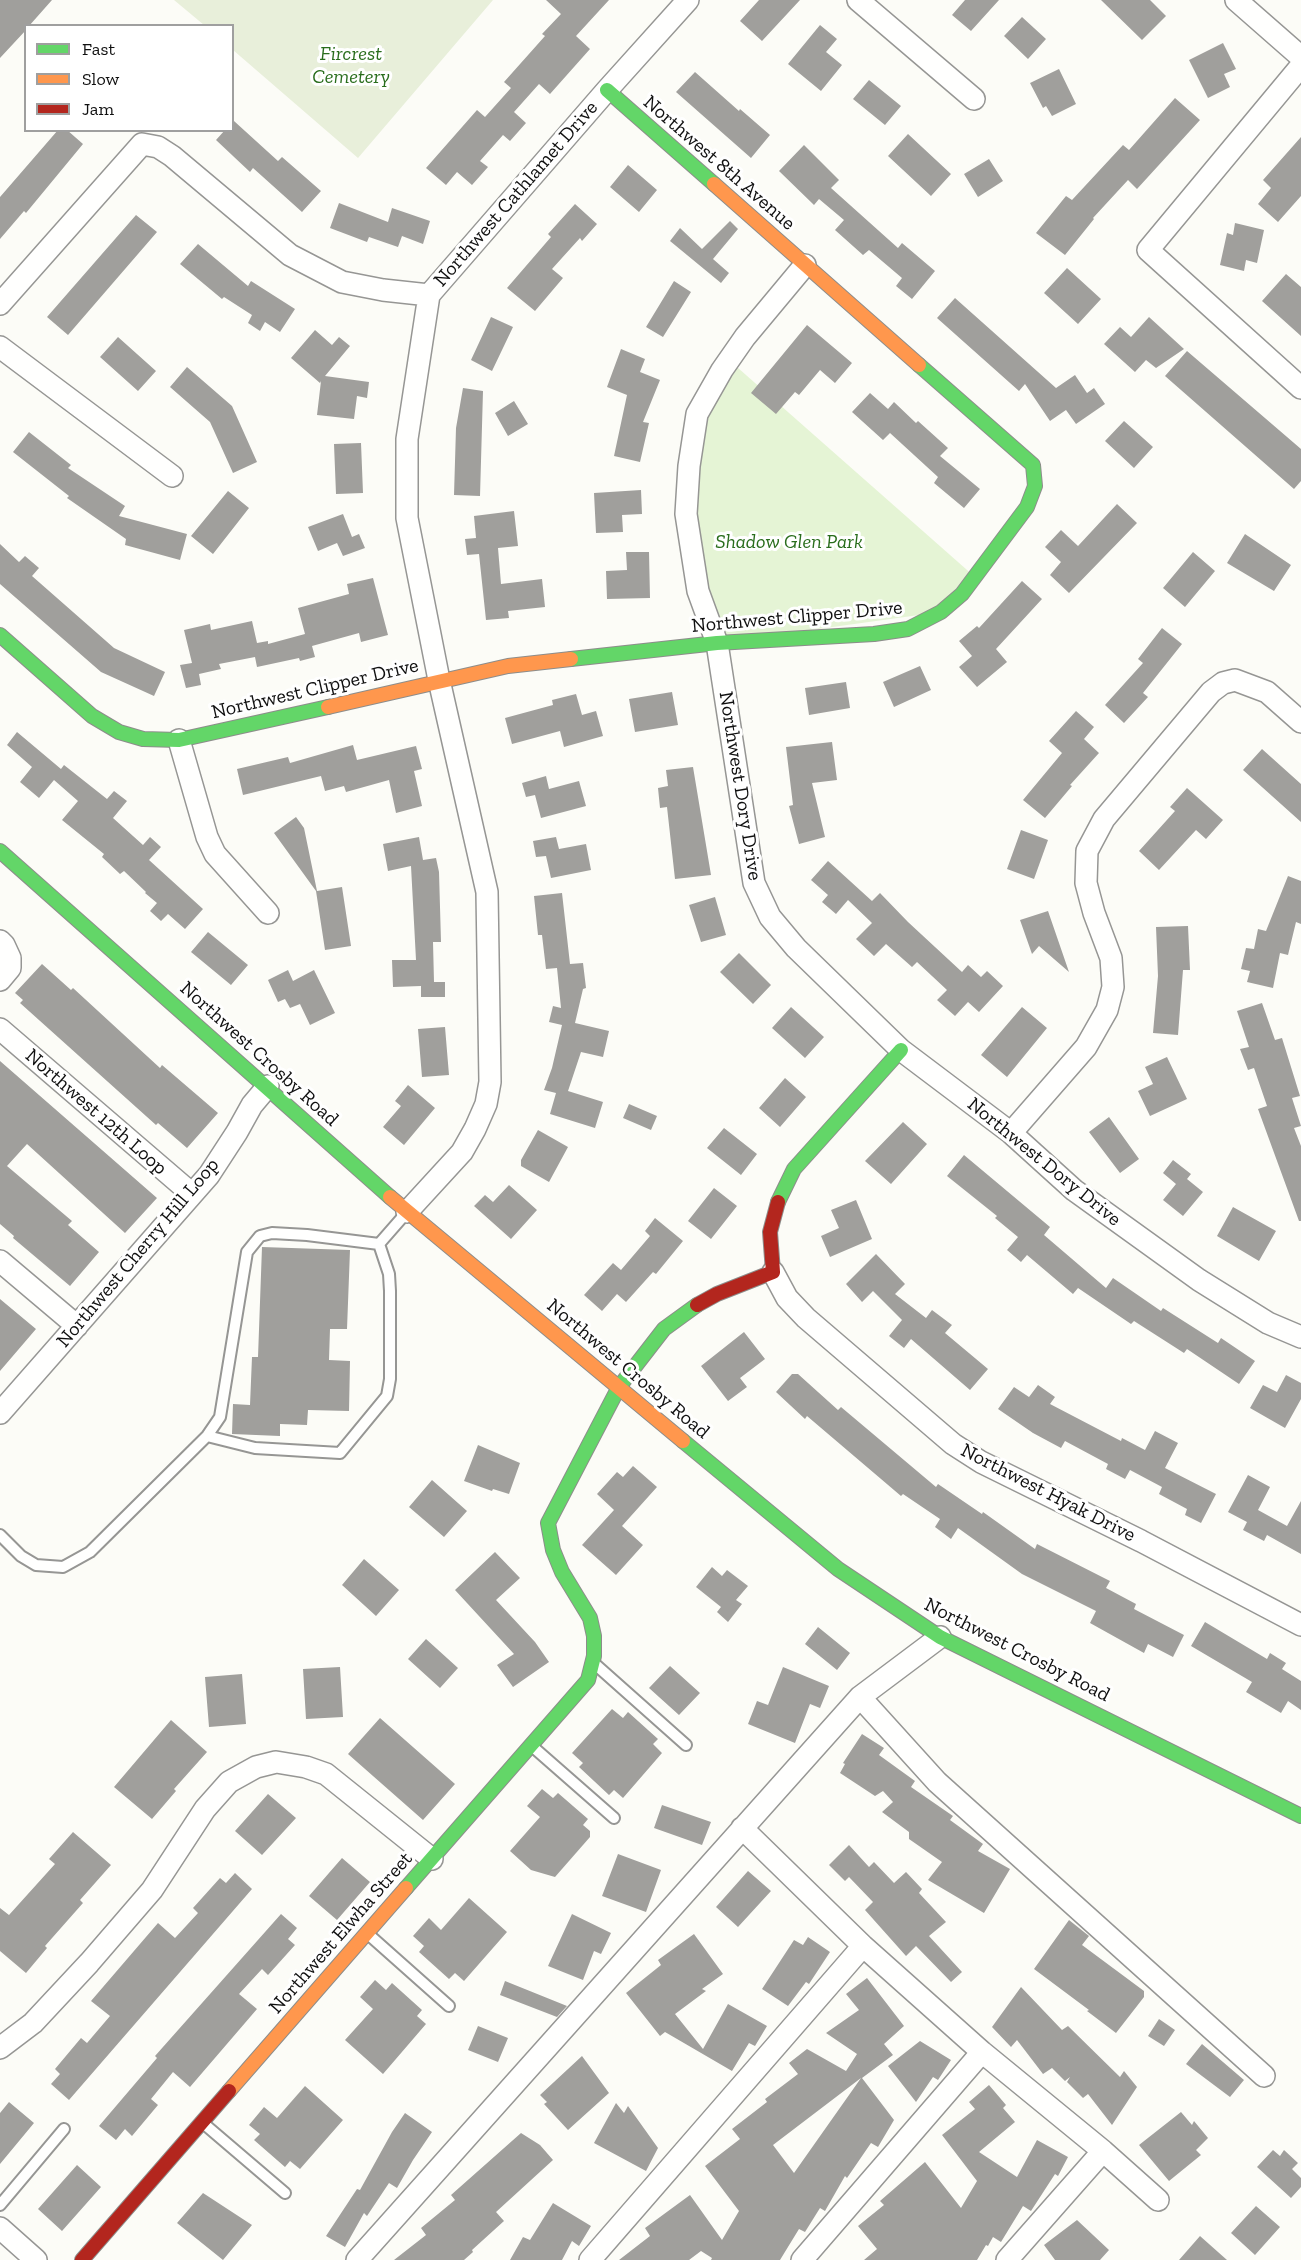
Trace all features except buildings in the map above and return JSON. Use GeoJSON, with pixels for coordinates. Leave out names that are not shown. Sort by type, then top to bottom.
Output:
{"type":"FeatureCollection","features":[{"type":"Feature","properties":{"kind":"street","name":"Northwest Cathlamet Drive"},"geometry":{"type":"LineString","coordinates":[[407,1212],[462,1152],[486,1104],[490,1082],[487,892],[439,681],[407,518],[407,440],[429,295],[688,0]]}},
{"type":"Feature","properties":{"kind":"street"},"geometry":{"type":"LineString","coordinates":[[858,0],[974,99]]}},
{"type":"Feature","properties":{"kind":"street"},"geometry":{"type":"LineString","coordinates":[[1236,0],[1301,57]]}},
{"type":"Feature","properties":{"kind":"street"},"geometry":{"type":"LineString","coordinates":[[1301,66],[1148,250],[1301,388]]}},
{"type":"Feature","properties":{"kind":"street","name":"Northwest 8th Avenue"},"geometry":{"type":"LineString","coordinates":[[607,90],[805,265]]}},
{"type":"Feature","properties":{"kind":"street"},"geometry":{"type":"LineString","coordinates":[[0,304],[142,144],[158,147],[172,156],[290,255],[342,282],[383,290],[429,295]]}},
{"type":"Feature","properties":{"kind":"street","name":"Northwest Dory Drive"},"geometry":{"type":"LineString","coordinates":[[805,265],[745,337],[722,370],[697,414],[689,466],[686,514],[698,591],[717,643],[754,883],[770,917],[796,948],[901,1050],[1011,1133],[1074,1190],[1199,1280],[1268,1323],[1301,1337]]}},
{"type":"Feature","properties":{"kind":"street","name":"Northwest Clipper Drive"},"geometry":{"type":"LineString","coordinates":[[0,635],[92,716],[119,732],[143,738],[179,740],[508,666],[717,643],[874,634],[908,629],[941,612],[962,594],[1027,507],[1035,486],[1033,465],[805,265]]}},
{"type":"Feature","properties":{"kind":"street"},"geometry":{"type":"LineString","coordinates":[[0,348],[172,476]]}},
{"type":"Feature","properties":{"kind":"street"},"geometry":{"type":"LineString","coordinates":[[1011,1133],[1086,1047],[1107,1010],[1113,987],[1111,958],[1094,913],[1086,883],[1087,851],[1104,819],[1211,692],[1223,683],[1235,680],[1267,692],[1301,722]]}},
{"type":"Feature","properties":{"kind":"street"},"geometry":{"type":"LineString","coordinates":[[179,740],[207,837],[215,854],[268,913]]}},
{"type":"Feature","properties":{"kind":"street","name":"Northwest Crosby Road"},"geometry":{"type":"LineString","coordinates":[[0,851],[268,1086],[407,1212],[838,1569],[940,1637],[1301,1816]]}},
{"type":"Feature","properties":{"kind":"street"},"geometry":{"type":"LineString","coordinates":[[0,941],[10,958],[10,968],[0,980]]}},
{"type":"Feature","properties":{"kind":"street","name":"Northwest 12th Loop"},"geometry":{"type":"LineString","coordinates":[[0,1029],[192,1194]]}},
{"type":"Feature","properties":{"kind":"street"},"geometry":{"type":"LineString","coordinates":[[619,1387],[664,1329],[693,1307],[736,1285],[773,1272],[770,1232],[780,1196],[794,1169],[901,1050]]}},
{"type":"Feature","properties":{"kind":"street","name":"Northwest Cherry Hill Loop"},"geometry":{"type":"LineString","coordinates":[[0,1413],[192,1194],[214,1166],[252,1105],[268,1086]]}},
{"type":"Feature","properties":{"kind":"street"},"geometry":{"type":"LineString","coordinates":[[0,1261],[77,1326]]}},
{"type":"Feature","properties":{"kind":"street","name":"Northwest Hyak Drive"},"geometry":{"type":"LineString","coordinates":[[773,1272],[787,1298],[806,1318],[953,1444],[981,1462],[1141,1541],[1301,1625]]}},
{"type":"Feature","properties":{"kind":"street","name":"Northwest Elwha Street"},"geometry":{"type":"LineString","coordinates":[[81,2260],[588,1680],[594,1636],[590,1618],[562,1572],[553,1550],[548,1523],[619,1387]]}},
{"type":"Feature","properties":{"kind":"street"},"geometry":{"type":"LineString","coordinates":[[357,2260],[860,1697],[940,1637]]}},
{"type":"Feature","properties":{"kind":"street"},"geometry":{"type":"LineString","coordinates":[[860,1697],[937,1782],[1264,2076]]}},
{"type":"Feature","properties":{"kind":"street"},"geometry":{"type":"LineString","coordinates":[[0,2048],[33,2023],[152,1890],[205,1809],[229,1782],[256,1767],[276,1762],[306,1767],[326,1774],[432,1859]]}},
{"type":"Feature","properties":{"kind":"street"},"geometry":{"type":"LineString","coordinates":[[742,1828],[863,1946],[982,2052],[1103,2151],[1158,2200]]}},
{"type":"Feature","properties":{"kind":"street"},"geometry":{"type":"LineString","coordinates":[[590,2260],[863,1946]]}},
{"type":"Feature","properties":{"kind":"street"},"geometry":{"type":"LineString","coordinates":[[802,2260],[982,2052]]}},
{"type":"Feature","properties":{"kind":"street"},"geometry":{"type":"LineString","coordinates":[[1007,2260],[1103,2151]]}},
{"type":"Feature","properties":{"kind":"street"},"geometry":{"type":"LineString","coordinates":[[0,2228],[36,2260]]}},
{"type":"Feature","properties":{"kind":"lane"},"geometry":{"type":"LineString","coordinates":[[379,1244],[407,1212]]}},
{"type":"Feature","properties":{"kind":"lane"},"geometry":{"type":"LineString","coordinates":[[0,1535],[21,1556],[36,1565],[63,1568],[90,1552],[207,1436],[220,1417],[247,1252],[260,1236],[272,1233],[307,1235],[379,1244]]}},
{"type":"Feature","properties":{"kind":"lane"},"geometry":{"type":"LineString","coordinates":[[207,1436],[255,1448],[340,1453],[387,1396],[390,1378],[390,1291],[389,1274],[379,1244]]}},
{"type":"Feature","properties":{"kind":"lane"},"geometry":{"type":"LineString","coordinates":[[592,1662],[686,1744]]}},
{"type":"Feature","properties":{"kind":"lane"},"geometry":{"type":"LineString","coordinates":[[531,1745],[614,1818]]}},
{"type":"Feature","properties":{"kind":"lane"},"geometry":{"type":"LineString","coordinates":[[367,1933],[449,2006]]}},
{"type":"Feature","properties":{"kind":"lane"},"geometry":{"type":"LineString","coordinates":[[202,2122],[285,2193]]}},
{"type":"Feature","properties":{"kind":"lane"},"geometry":{"type":"LineString","coordinates":[[0,2205],[64,2128]]}},
{"type":"Feature","properties":{"kind":"green space","name":"Fircrest Cemetery"},"geometry":{"type":"Polygon","coordinates":[[[174,0],[493,0],[358,158],[234,51],[234,24],[203,24],[174,0]]]}},
{"type":"Feature","properties":{"kind":"green space","name":"Shadow Glen Park"},"geometry":{"type":"Polygon","coordinates":[[[729,360],[975,577],[941,612],[717,643],[689,466],[722,370],[729,360]]]}},
{"type":"Feature","properties":{"kind":"traffic: fast"},"geometry":{"type":"LineString","coordinates":[[607,90],[714,184]]}},
{"type":"Feature","properties":{"kind":"traffic: fast"},"geometry":{"type":"LineString","coordinates":[[571,659],[717,643],[874,634],[908,629],[941,612],[962,594],[1027,507],[1035,486],[1033,465],[919,365]]}},
{"type":"Feature","properties":{"kind":"traffic: fast"},"geometry":{"type":"LineString","coordinates":[[0,635],[92,716],[119,732],[143,739],[179,740],[328,707]]}},
{"type":"Feature","properties":{"kind":"traffic: fast"},"geometry":{"type":"LineString","coordinates":[[0,851],[390,1197]]}},
{"type":"Feature","properties":{"kind":"traffic: fast"},"geometry":{"type":"LineString","coordinates":[[778,1202],[794,1169],[901,1050]]}},
{"type":"Feature","properties":{"kind":"traffic: fast"},"geometry":{"type":"LineString","coordinates":[[406,1888],[588,1680],[594,1656],[594,1636],[590,1618],[562,1572],[553,1550],[548,1523],[619,1387],[664,1329],[697,1305]]}},
{"type":"Feature","properties":{"kind":"traffic: fast"},"geometry":{"type":"LineString","coordinates":[[683,1441],[838,1569],[940,1637],[1301,1816]]}},
{"type":"Feature","properties":{"kind":"traffic: slow"},"geometry":{"type":"LineString","coordinates":[[714,184],[919,365]]}},
{"type":"Feature","properties":{"kind":"traffic: slow"},"geometry":{"type":"LineString","coordinates":[[328,707],[508,666],[571,659]]}},
{"type":"Feature","properties":{"kind":"traffic: slow"},"geometry":{"type":"LineString","coordinates":[[390,1197],[683,1441]]}},
{"type":"Feature","properties":{"kind":"traffic: slow"},"geometry":{"type":"LineString","coordinates":[[229,2091],[406,1888]]}},
{"type":"Feature","properties":{"kind":"traffic: jam"},"geometry":{"type":"LineString","coordinates":[[697,1305],[717,1294],[773,1272],[770,1232],[778,1202]]}},
{"type":"Feature","properties":{"kind":"traffic: jam"},"geometry":{"type":"LineString","coordinates":[[82,2260],[229,2091]]}}]}
